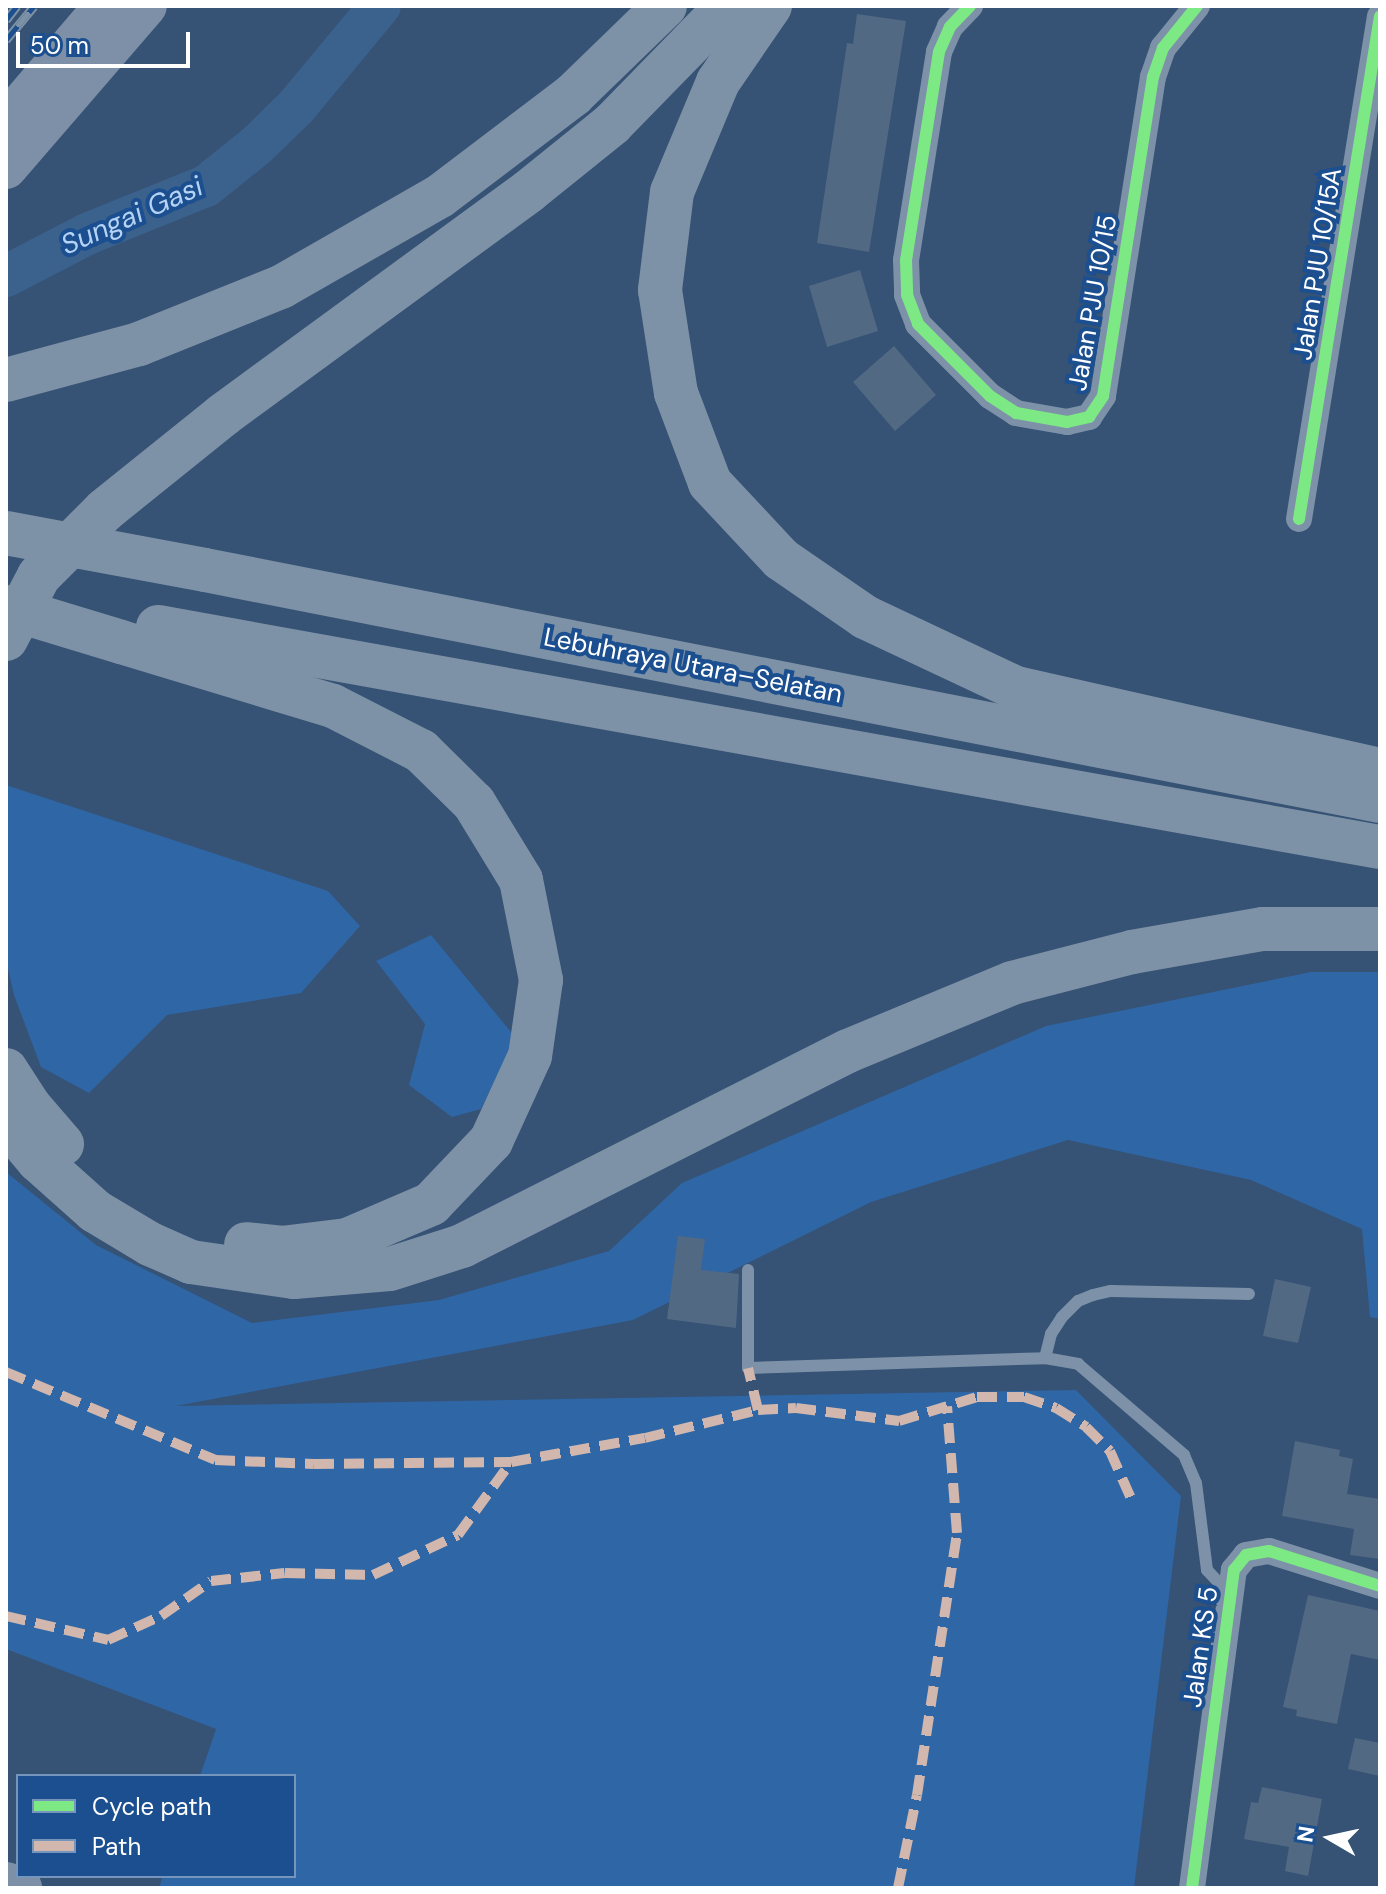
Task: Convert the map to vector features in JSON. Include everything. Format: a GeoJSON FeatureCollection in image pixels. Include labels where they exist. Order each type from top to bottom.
{"type":"FeatureCollection","features":[{"type":"Feature","properties":{"kind":"highway"},"geometry":{"type":"LineString","coordinates":[[6,122],[105,6]]}},
{"type":"Feature","properties":{"kind":"highway"},"geometry":{"type":"LineString","coordinates":[[6,168],[146,6]]}},
{"type":"Feature","properties":{"kind":"highway"},"geometry":{"type":"LineString","coordinates":[[6,380],[139,344],[281,287],[440,196],[573,95],[665,6]]}},
{"type":"Feature","properties":{"kind":"highway"},"geometry":{"type":"LineString","coordinates":[[6,589],[75,508],[164,429],[527,162],[660,39],[685,6]]}},
{"type":"Feature","properties":{"kind":"highway"},"geometry":{"type":"LineString","coordinates":[[6,639],[39,576],[105,510],[223,415],[529,191],[600,134],[727,6]]}},
{"type":"Feature","properties":{"kind":"highway"},"geometry":{"type":"LineString","coordinates":[[770,6],[718,82],[672,192],[660,290],[676,393],[710,483],[781,559],[865,617],[1016,688],[1380,770]]}},
{"type":"Feature","properties":{"kind":"highway","name":"Lebuhraya Utara–Selatan"},"geometry":{"type":"LineString","coordinates":[[6,533],[1380,801]]}},
{"type":"Feature","properties":{"kind":"highway","name":"Lebuhraya Utara–Selatan"},"geometry":{"type":"LineString","coordinates":[[6,599],[115,630],[1380,847]]}},
{"type":"Feature","properties":{"kind":"highway"},"geometry":{"type":"LineString","coordinates":[[6,607],[115,630],[333,706],[421,751],[474,803],[521,880],[541,980],[530,1056],[491,1141],[431,1204],[347,1240],[283,1248],[251,1245],[201,1233],[115,1190],[81,1164],[50,1131],[6,1070]]}},
{"type":"Feature","properties":{"kind":"highway"},"geometry":{"type":"LineString","coordinates":[[6,1122],[49,1171],[95,1211],[150,1244],[191,1262],[260,1275],[294,1277],[390,1269],[462,1246],[848,1051],[1012,983],[1132,952],[1263,929],[1380,929]]}},
{"type":"Feature","properties":{"kind":"highway"},"geometry":{"type":"LineString","coordinates":[[6,1883],[21,1888]]}},
{"type":"Feature","properties":{"kind":"street","name":"Jalan PJU 10/15"},"geometry":{"type":"LineString","coordinates":[[970,6],[950,27],[939,52],[906,260],[907,295],[918,324],[990,396],[1016,413],[1067,422],[1089,417],[1103,396],[1153,77],[1163,48],[1197,6]]}},
{"type":"Feature","properties":{"kind":"street","name":"Jalan PJU 10/15A"},"geometry":{"type":"LineString","coordinates":[[1299,519],[1380,16]]}},
{"type":"Feature","properties":{"kind":"street","name":"Jalan KS 5"},"geometry":{"type":"LineString","coordinates":[[1192,1888],[1234,1570],[1246,1555],[1269,1551],[1380,1586]]}},
{"type":"Feature","properties":{"kind":"lane"},"geometry":{"type":"LineString","coordinates":[[748,1270],[748,1368],[1045,1358],[1078,1364],[1184,1455],[1196,1483],[1207,1570],[1229,1594]]}},
{"type":"Feature","properties":{"kind":"lane"},"geometry":{"type":"LineString","coordinates":[[1045,1358],[1051,1334],[1062,1317],[1078,1301],[1093,1295],[1111,1291],[1249,1294]]}},
{"type":"Feature","properties":{"kind":"shaded area"},"geometry":{"type":"Polygon","coordinates":[[[6,785],[328,891],[360,926],[301,993],[167,1015],[89,1093],[41,1067],[14,995],[6,960],[6,785]]]}},
{"type":"Feature","properties":{"kind":"shaded area"},"geometry":{"type":"Polygon","coordinates":[[[431,935],[516,1038],[481,1109],[452,1117],[409,1085],[425,1024],[376,961],[431,935]]]}},
{"type":"Feature","properties":{"kind":"shaded area"},"geometry":{"type":"Polygon","coordinates":[[[1311,972],[1380,972],[1380,1319],[1370,1317],[1362,1229],[1251,1180],[1068,1140],[871,1202],[633,1320],[176,1406],[1076,1390],[1181,1496],[1134,1888],[159,1888],[162,1878],[296,1878],[296,1774],[201,1774],[216,1729],[6,1649],[6,1172],[96,1245],[252,1323],[439,1300],[609,1251],[682,1183],[1046,1026],[1311,972]]]}},
{"type":"Feature","properties":{"kind":"building"},"geometry":{"type":"Polygon","coordinates":[[[857,14],[906,21],[869,252],[817,243],[847,43],[853,44],[857,14]]]}},
{"type":"Feature","properties":{"kind":"building"},"geometry":{"type":"Polygon","coordinates":[[[860,270],[878,331],[827,347],[809,286],[860,270]]]}},
{"type":"Feature","properties":{"kind":"building"},"geometry":{"type":"Polygon","coordinates":[[[894,346],[936,395],[895,431],[853,382],[894,346]]]}},
{"type":"Feature","properties":{"kind":"building"},"geometry":{"type":"Polygon","coordinates":[[[678,1236],[705,1239],[701,1270],[739,1274],[736,1328],[667,1319],[678,1236]]]}},
{"type":"Feature","properties":{"kind":"building"},"geometry":{"type":"Polygon","coordinates":[[[1275,1279],[1311,1287],[1298,1343],[1263,1336],[1275,1279]]]}},
{"type":"Feature","properties":{"kind":"building"},"geometry":{"type":"Polygon","coordinates":[[[1295,1441],[1340,1450],[1339,1456],[1353,1459],[1347,1494],[1380,1499],[1380,1559],[1350,1555],[1354,1529],[1282,1516],[1295,1441]]]}},
{"type":"Feature","properties":{"kind":"building"},"geometry":{"type":"Polygon","coordinates":[[[1308,1595],[1380,1611],[1380,1660],[1351,1654],[1337,1724],[1296,1716],[1297,1710],[1283,1707],[1308,1595]]]}},
{"type":"Feature","properties":{"kind":"building"},"geometry":{"type":"Polygon","coordinates":[[[1355,1738],[1380,1743],[1380,1776],[1348,1769],[1355,1738]]]}},
{"type":"Feature","properties":{"kind":"building"},"geometry":{"type":"Polygon","coordinates":[[[1262,1787],[1322,1799],[1308,1876],[1285,1871],[1289,1847],[1244,1839],[1251,1802],[1258,1803],[1262,1787]]]}},
{"type":"Feature","properties":{"kind":"waterway","name":"Sungai Gasi"},"geometry":{"type":"LineString","coordinates":[[6,276],[87,234],[206,186],[256,146],[296,107],[380,6]]}},
{"type":"Feature","properties":{"kind":"railway"},"geometry":{"type":"LineString","coordinates":[[6,20],[17,6]]}},
{"type":"Feature","properties":{"kind":"railway"},"geometry":{"type":"LineString","coordinates":[[6,40],[34,6]]}},
{"type":"Feature","properties":{"kind":"marked path"},"geometry":{"type":"LineString","coordinates":[[6,1372],[215,1460],[314,1464],[511,1462],[645,1438],[758,1410],[748,1368]]}},
{"type":"Feature","properties":{"kind":"marked path"},"geometry":{"type":"LineString","coordinates":[[758,1410],[796,1408],[899,1421],[977,1397],[1024,1397],[1056,1408],[1086,1427],[1110,1451],[1133,1503]]}},
{"type":"Feature","properties":{"kind":"marked path"},"geometry":{"type":"LineString","coordinates":[[898,1888],[917,1795],[957,1533],[947,1406]]}},
{"type":"Feature","properties":{"kind":"marked path"},"geometry":{"type":"LineString","coordinates":[[6,1616],[108,1640],[161,1616],[211,1581],[285,1573],[373,1575],[458,1535],[511,1462]]}},
{"type":"Feature","properties":{"kind":"cycle path"},"geometry":{"type":"LineString","coordinates":[[970,6],[950,27],[939,52],[906,260],[907,295],[918,324],[990,396],[1016,413],[1067,422],[1089,417],[1103,396],[1153,77],[1163,48],[1197,6]]}},
{"type":"Feature","properties":{"kind":"cycle path"},"geometry":{"type":"LineString","coordinates":[[1299,519],[1380,16]]}},
{"type":"Feature","properties":{"kind":"cycle path"},"geometry":{"type":"LineString","coordinates":[[1192,1888],[1234,1570],[1246,1555],[1269,1551],[1380,1586]]}}]}
